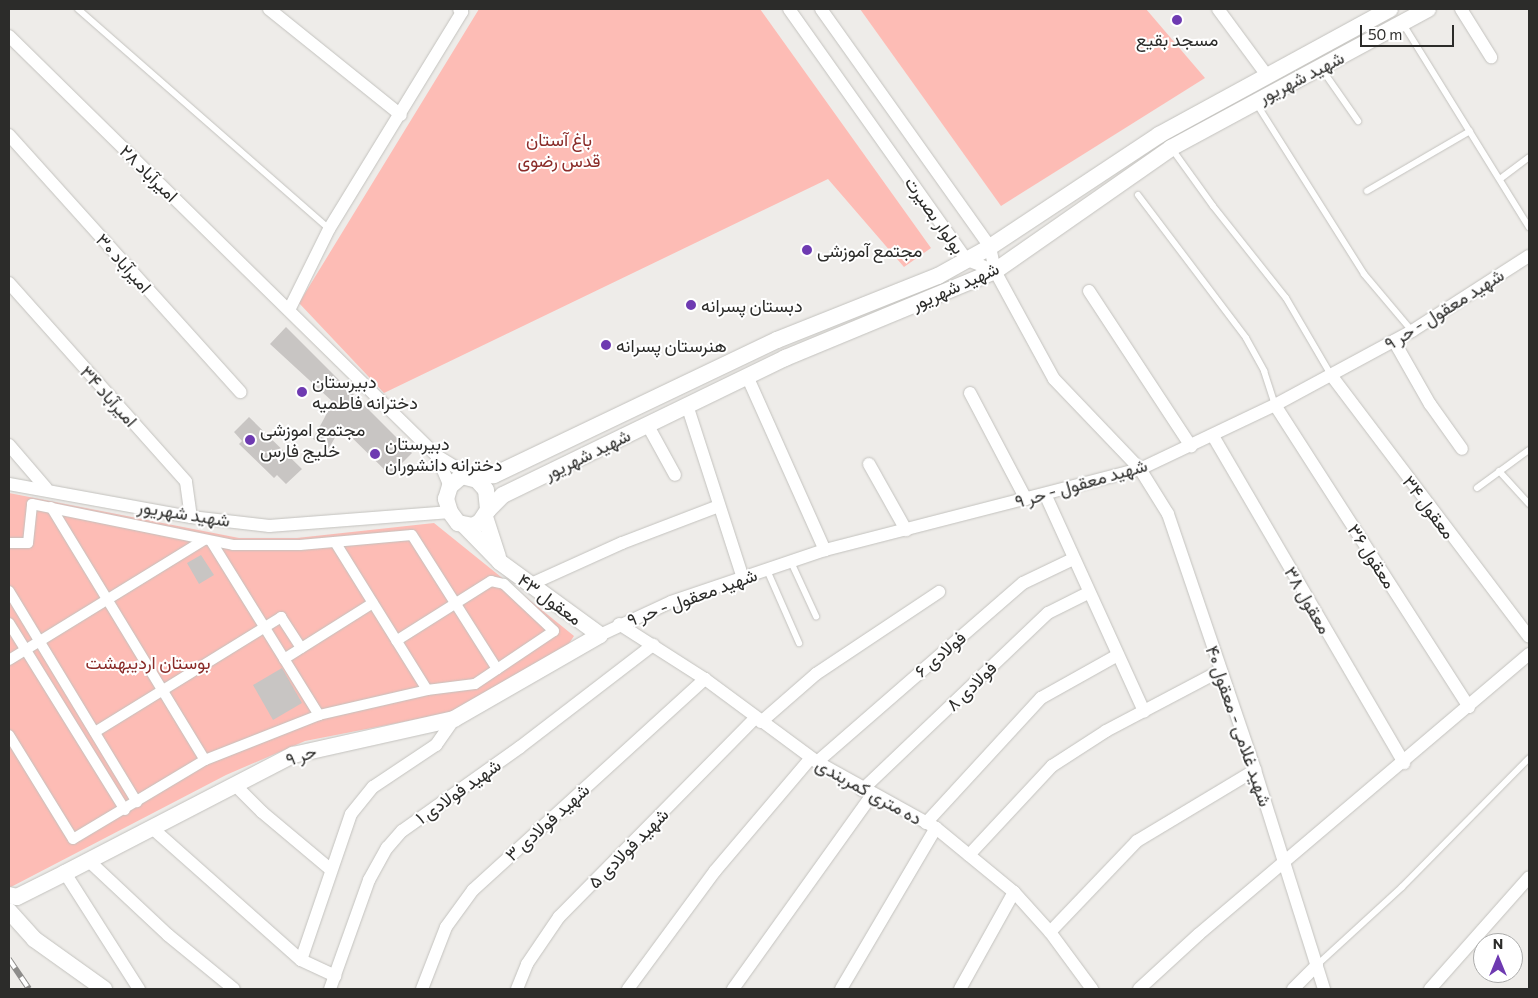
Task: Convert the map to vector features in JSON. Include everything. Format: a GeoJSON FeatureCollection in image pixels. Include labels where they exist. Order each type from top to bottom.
{"type":"FeatureCollection","features":[{"type":"Feature","properties":{"kind":"street"},"geometry":{"type":"LineString","coordinates":[[269,9],[401,115]]}},
{"type":"Feature","properties":{"kind":"street"},"geometry":{"type":"LineString","coordinates":[[289,310],[329,229],[401,115],[462,12],[459,9]]}},
{"type":"Feature","properties":{"kind":"street","name":"بولوار بصیرت"},"geometry":{"type":"LineString","coordinates":[[789,9],[967,260],[995,271]]}},
{"type":"Feature","properties":{"kind":"street","name":"بولوار بصیرت"},"geometry":{"type":"LineString","coordinates":[[821,9],[990,247],[995,271]]}},
{"type":"Feature","properties":{"kind":"street","name":"شهید شهریور"},"geometry":{"type":"LineString","coordinates":[[470,476],[494,476],[777,340],[938,276],[990,247],[1159,135],[1266,74],[1390,9]]}},
{"type":"Feature","properties":{"kind":"street","name":"شهید شهریور"},"geometry":{"type":"LineString","coordinates":[[486,513],[503,495],[747,376],[995,271],[1171,148],[1254,100],[1403,24],[1428,9]]}},
{"type":"Feature","properties":{"kind":"street"},"geometry":{"type":"LineString","coordinates":[[1461,9],[1491,57]]}},
{"type":"Feature","properties":{"kind":"street"},"geometry":{"type":"LineString","coordinates":[[1224,11],[1266,74]]}},
{"type":"Feature","properties":{"kind":"street","name":"امیرآباد ۲۸"},"geometry":{"type":"LineString","coordinates":[[9,36],[437,456]]}},
{"type":"Feature","properties":{"kind":"street","name":"امیرآباد ۳۰"},"geometry":{"type":"LineString","coordinates":[[9,135],[240,392]]}},
{"type":"Feature","properties":{"kind":"street","name":"شهید معقول - حر ۹"},"geometry":{"type":"LineString","coordinates":[[600,635],[619,624],[671,602],[825,550],[1140,469],[1275,405],[1394,341],[1529,256]]}},
{"type":"Feature","properties":{"kind":"street","name":"شهید غلامی - معقول ۴۰"},"geometry":{"type":"LineString","coordinates":[[995,271],[1054,379],[1140,469],[1168,514],[1255,770],[1324,989]]}},
{"type":"Feature","properties":{"kind":"street","name":"امیرآباد ۳۴"},"geometry":{"type":"LineString","coordinates":[[9,283],[186,482],[191,517]]}},
{"type":"Feature","properties":{"kind":"street"},"geometry":{"type":"LineString","coordinates":[[1089,291],[1191,446]]}},
{"type":"Feature","properties":{"kind":"street"},"geometry":{"type":"LineString","coordinates":[[1394,341],[1430,404],[1462,449]]}},
{"type":"Feature","properties":{"kind":"street","name":"معقول ۳۴"},"geometry":{"type":"LineString","coordinates":[[1331,375],[1529,637]]}},
{"type":"Feature","properties":{"kind":"street"},"geometry":{"type":"LineString","coordinates":[[747,376],[825,550]]}},
{"type":"Feature","properties":{"kind":"street"},"geometry":{"type":"LineString","coordinates":[[970,393],[1026,499]]}},
{"type":"Feature","properties":{"kind":"street"},"geometry":{"type":"LineString","coordinates":[[687,405],[743,578]]}},
{"type":"Feature","properties":{"kind":"street","name":"معقول ۳۶"},"geometry":{"type":"LineString","coordinates":[[1275,405],[1469,707]]}},
{"type":"Feature","properties":{"kind":"street"},"geometry":{"type":"LineString","coordinates":[[647,424],[675,475]]}},
{"type":"Feature","properties":{"kind":"street","name":"معقول ۳۸"},"geometry":{"type":"LineString","coordinates":[[1213,436],[1404,764]]}},
{"type":"Feature","properties":{"kind":"street"},"geometry":{"type":"LineString","coordinates":[[9,445],[46,488]]}},
{"type":"Feature","properties":{"kind":"street"},"geometry":{"type":"LineString","coordinates":[[437,456],[470,476],[486,490],[486,513],[474,526],[465,526],[450,512],[446,499],[450,486],[462,476],[470,476]]}},
{"type":"Feature","properties":{"kind":"street"},"geometry":{"type":"LineString","coordinates":[[437,456],[450,486]]}},
{"type":"Feature","properties":{"kind":"street"},"geometry":{"type":"LineString","coordinates":[[868,464],[906,530]]}},
{"type":"Feature","properties":{"kind":"street","name":"شهید شهریور"},"geometry":{"type":"LineString","coordinates":[[9,484],[46,488],[191,517],[269,526],[450,512]]}},
{"type":"Feature","properties":{"kind":"street"},"geometry":{"type":"LineString","coordinates":[[1046,494],[1088,594],[1144,711]]}},
{"type":"Feature","properties":{"kind":"street"},"geometry":{"type":"LineString","coordinates":[[9,542],[28,543],[32,504],[233,545],[335,542],[412,535],[497,669]]}},
{"type":"Feature","properties":{"kind":"street"},"geometry":{"type":"LineString","coordinates":[[529,585],[622,543],[719,506]]}},
{"type":"Feature","properties":{"kind":"street"},"geometry":{"type":"LineString","coordinates":[[51,508],[205,760]]}},
{"type":"Feature","properties":{"kind":"street","name":"معقول ۴۳"},"geometry":{"type":"LineString","coordinates":[[486,513],[500,562]]}},
{"type":"Feature","properties":{"kind":"street","name":"معقول ۴۳"},"geometry":{"type":"LineString","coordinates":[[465,526],[500,562],[600,635]]}},
{"type":"Feature","properties":{"kind":"street"},"geometry":{"type":"LineString","coordinates":[[9,660],[208,540]]}},
{"type":"Feature","properties":{"kind":"street"},"geometry":{"type":"LineString","coordinates":[[208,540],[319,715]]}},
{"type":"Feature","properties":{"kind":"street"},"geometry":{"type":"LineString","coordinates":[[335,542],[427,690]]}},
{"type":"Feature","properties":{"kind":"street","name":"فولادی ۶"},"geometry":{"type":"LineString","coordinates":[[628,989],[715,871],[814,760],[1023,583],[1074,559]]}},
{"type":"Feature","properties":{"kind":"street"},"geometry":{"type":"LineString","coordinates":[[9,735],[73,839],[125,810],[205,760],[319,715],[427,690],[475,684],[554,631],[504,584],[491,581],[396,641]]}},
{"type":"Feature","properties":{"kind":"street"},"geometry":{"type":"LineString","coordinates":[[9,591],[137,802]]}},
{"type":"Feature","properties":{"kind":"street","name":"شهید فولادی ۵"},"geometry":{"type":"LineString","coordinates":[[517,989],[531,957],[559,918],[758,720],[816,674],[939,592]]}},
{"type":"Feature","properties":{"kind":"street","name":"فولادی ۸"},"geometry":{"type":"LineString","coordinates":[[733,989],[867,793],[1048,613],[1088,594]]}},
{"type":"Feature","properties":{"kind":"street"},"geometry":{"type":"LineString","coordinates":[[284,659],[373,603]]}},
{"type":"Feature","properties":{"kind":"street"},"geometry":{"type":"LineString","coordinates":[[95,732],[281,616],[300,648]]}},
{"type":"Feature","properties":{"kind":"street"},"geometry":{"type":"LineString","coordinates":[[9,623],[125,810]]}},
{"type":"Feature","properties":{"kind":"street","name":"ده متری کمربندی"},"geometry":{"type":"LineString","coordinates":[[619,624],[705,678],[758,720],[814,760],[867,793],[931,826],[1014,892],[1050,932],[1092,989]]}},
{"type":"Feature","properties":{"kind":"street","name":"حر ۹"},"geometry":{"type":"LineString","coordinates":[[9,895],[17,897],[234,784],[312,750],[454,719],[600,635]]}},
{"type":"Feature","properties":{"kind":"street","name":"شهید فولادی ۱"},"geometry":{"type":"LineString","coordinates":[[330,989],[370,880],[387,848],[402,831],[520,747],[653,645]]}},
{"type":"Feature","properties":{"kind":"street"},"geometry":{"type":"LineString","coordinates":[[1139,989],[1198,934],[1404,764],[1529,654]]}},
{"type":"Feature","properties":{"kind":"street"},"geometry":{"type":"LineString","coordinates":[[841,989],[931,826],[1041,698],[1118,655]]}},
{"type":"Feature","properties":{"kind":"street"},"geometry":{"type":"LineString","coordinates":[[969,856],[1052,766],[1144,711],[1220,671]]}},
{"type":"Feature","properties":{"kind":"street","name":"شهید فولادی ۳"},"geometry":{"type":"LineString","coordinates":[[422,989],[446,927],[473,890],[705,678]]}},
{"type":"Feature","properties":{"kind":"street"},"geometry":{"type":"LineString","coordinates":[[301,960],[330,868],[351,814],[373,787],[436,745],[454,719]]}},
{"type":"Feature","properties":{"kind":"street"},"geometry":{"type":"LineString","coordinates":[[1050,932],[1138,841],[1255,770]]}},
{"type":"Feature","properties":{"kind":"street"},"geometry":{"type":"LineString","coordinates":[[234,784],[262,812],[330,868]]}},
{"type":"Feature","properties":{"kind":"street"},"geometry":{"type":"LineString","coordinates":[[150,827],[301,960],[335,976]]}},
{"type":"Feature","properties":{"kind":"street"},"geometry":{"type":"LineString","coordinates":[[89,861],[168,935],[234,989]]}},
{"type":"Feature","properties":{"kind":"street"},"geometry":{"type":"LineString","coordinates":[[65,873],[139,989]]}},
{"type":"Feature","properties":{"kind":"street"},"geometry":{"type":"LineString","coordinates":[[1430,989],[1529,877]]}},
{"type":"Feature","properties":{"kind":"street"},"geometry":{"type":"LineString","coordinates":[[960,989],[1014,892]]}},
{"type":"Feature","properties":{"kind":"street"},"geometry":{"type":"LineString","coordinates":[[9,911],[34,939],[104,989]]}},
{"type":"Feature","properties":{"kind":"street"},"geometry":{"type":"LineString","coordinates":[[1292,989],[1317,965]]}},
{"type":"Feature","properties":{"kind":"lane"},"geometry":{"type":"LineString","coordinates":[[78,9],[329,229]]}},
{"type":"Feature","properties":{"kind":"lane"},"geometry":{"type":"LineString","coordinates":[[1403,24],[1529,227]]}},
{"type":"Feature","properties":{"kind":"lane"},"geometry":{"type":"LineString","coordinates":[[1320,67],[1358,121]]}},
{"type":"Feature","properties":{"kind":"lane"},"geometry":{"type":"LineString","coordinates":[[1254,100],[1364,274],[1412,331]]}},
{"type":"Feature","properties":{"kind":"lane"},"geometry":{"type":"LineString","coordinates":[[1367,191],[1470,132]]}},
{"type":"Feature","properties":{"kind":"lane"},"geometry":{"type":"LineString","coordinates":[[1171,148],[1213,206],[1286,298],[1331,375]]}},
{"type":"Feature","properties":{"kind":"lane"},"geometry":{"type":"LineString","coordinates":[[1500,179],[1529,157]]}},
{"type":"Feature","properties":{"kind":"lane"},"geometry":{"type":"LineString","coordinates":[[1138,195],[1246,338],[1264,371],[1275,405]]}},
{"type":"Feature","properties":{"kind":"lane"},"geometry":{"type":"LineString","coordinates":[[1477,488],[1529,450]]}},
{"type":"Feature","properties":{"kind":"lane"},"geometry":{"type":"LineString","coordinates":[[1499,471],[1529,504]]}},
{"type":"Feature","properties":{"kind":"lane"},"geometry":{"type":"LineString","coordinates":[[791,562],[816,616]]}},
{"type":"Feature","properties":{"kind":"lane"},"geometry":{"type":"LineString","coordinates":[[767,570],[799,643]]}},
{"type":"Feature","properties":{"kind":"lane"},"geometry":{"type":"LineString","coordinates":[[1317,965],[1402,887],[1529,758]]}},
{"type":"Feature","properties":{"kind":"green space","name":"باغ آستان قدس رضوی"},"geometry":{"type":"Polygon","coordinates":[[[479,9],[760,9],[931,248],[904,267],[828,179],[384,393],[299,303],[479,9]]]}},
{"type":"Feature","properties":{"kind":"green space"},"geometry":{"type":"Polygon","coordinates":[[[860,9],[1146,9],[1205,78],[1001,206],[860,9]]]}},
{"type":"Feature","properties":{"kind":"green space","name":"بوستان اردیبهشت"},"geometry":{"type":"Polygon","coordinates":[[[9,493],[239,538],[297,538],[434,523],[574,636],[568,645],[449,713],[305,741],[226,775],[9,888],[9,493]]]}},
{"type":"Feature","properties":{"kind":"building"},"geometry":{"type":"Polygon","coordinates":[[[286,327],[412,453],[390,475],[341,427],[329,448],[313,439],[333,402],[270,344],[286,327]]]}},
{"type":"Feature","properties":{"kind":"building"},"geometry":{"type":"Polygon","coordinates":[[[249,417],[302,469],[286,484],[277,475],[274,478],[239,444],[242,441],[234,432],[249,417]]]}},
{"type":"Feature","properties":{"kind":"building"},"geometry":{"type":"Polygon","coordinates":[[[201,555],[214,575],[199,584],[187,563],[201,555]]]}},
{"type":"Feature","properties":{"kind":"building"},"geometry":{"type":"Polygon","coordinates":[[[282,668],[302,703],[273,720],[253,685],[282,668]]]}},
{"type":"Feature","properties":{"kind":"railway"},"geometry":{"type":"LineString","coordinates":[[9,959],[29,989]]}},
{"type":"Feature","properties":{"kind":"place","name":"مسجد بقیع"},"geometry":{"type":"Point","coordinates":[1177,20]}},
{"type":"Feature","properties":{"kind":"place","name":"مجتمع آموزشی"},"geometry":{"type":"Point","coordinates":[807,250]}},
{"type":"Feature","properties":{"kind":"place","name":"دبستان پسرانه"},"geometry":{"type":"Point","coordinates":[691,305]}},
{"type":"Feature","properties":{"kind":"place","name":"هنرستان پسرانه"},"geometry":{"type":"Point","coordinates":[606,345]}},
{"type":"Feature","properties":{"kind":"place","name":"دبیرستان دخترانه فاطمیه"},"geometry":{"type":"Point","coordinates":[302,392]}},
{"type":"Feature","properties":{"kind":"place","name":"مجتمع اموزشی خلیج فارس"},"geometry":{"type":"Point","coordinates":[250,440]}},
{"type":"Feature","properties":{"kind":"place","name":"دبیرستان دخترانه دانشوران"},"geometry":{"type":"Point","coordinates":[375,454]}}]}
